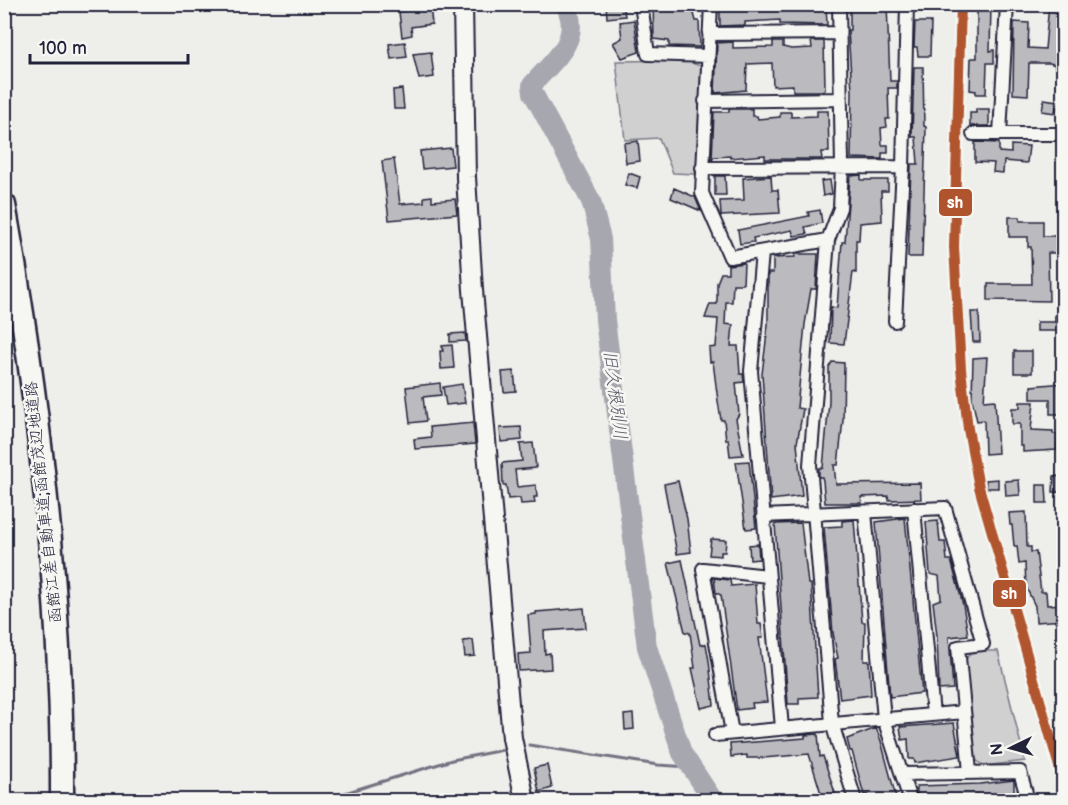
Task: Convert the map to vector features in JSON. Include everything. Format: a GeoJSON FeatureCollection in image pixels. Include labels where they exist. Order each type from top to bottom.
{"type":"FeatureCollection","features":[{"type":"Feature","properties":{"kind":"highway","name":"函館江差自動車道;函館茂辺地道路"},"geometry":{"type":"LineString","coordinates":[[4,204],[27,343],[45,478],[63,730],[62,801]]}},
{"type":"Feature","properties":{"kind":"street"},"geometry":{"type":"LineString","coordinates":[[463,4],[466,177],[473,290],[512,738],[525,801]]}},
{"type":"Feature","properties":{"kind":"street"},"geometry":{"type":"LineString","coordinates":[[640,4],[648,54],[708,56]]}},
{"type":"Feature","properties":{"kind":"street"},"geometry":{"type":"LineString","coordinates":[[711,4],[702,193],[730,256],[762,253],[828,240]]}},
{"type":"Feature","properties":{"kind":"street"},"geometry":{"type":"LineString","coordinates":[[838,4],[842,166],[840,208],[828,240],[810,465],[832,723],[855,801]]}},
{"type":"Feature","properties":{"kind":"street"},"geometry":{"type":"LineString","coordinates":[[895,321],[903,167],[906,4]]}},
{"type":"Feature","properties":{"kind":"street"},"geometry":{"type":"LineString","coordinates":[[999,134],[1007,4]]}},
{"type":"Feature","properties":{"kind":"street"},"geometry":{"type":"LineString","coordinates":[[709,34],[839,33]]}},
{"type":"Feature","properties":{"kind":"street"},"geometry":{"type":"LineString","coordinates":[[705,101],[840,99]]}},
{"type":"Feature","properties":{"kind":"street"},"geometry":{"type":"LineString","coordinates":[[973,134],[1064,135]]}},
{"type":"Feature","properties":{"kind":"street"},"geometry":{"type":"LineString","coordinates":[[702,168],[903,167]]}},
{"type":"Feature","properties":{"kind":"street"},"geometry":{"type":"LineString","coordinates":[[762,253],[751,371],[782,728]]}},
{"type":"Feature","properties":{"kind":"street"},"geometry":{"type":"LineString","coordinates":[[763,516],[945,508],[983,644],[958,647],[970,772]]}},
{"type":"Feature","properties":{"kind":"street"},"geometry":{"type":"LineString","coordinates":[[914,509],[933,715]]}},
{"type":"Feature","properties":{"kind":"street"},"geometry":{"type":"LineString","coordinates":[[865,512],[884,718],[910,801]]}},
{"type":"Feature","properties":{"kind":"street"},"geometry":{"type":"LineString","coordinates":[[732,733],[703,569],[768,576]]}},
{"type":"Feature","properties":{"kind":"street"},"geometry":{"type":"LineString","coordinates":[[715,735],[964,712]]}},
{"type":"Feature","properties":{"kind":"street"},"geometry":{"type":"LineString","coordinates":[[903,774],[1020,772],[1028,801]]}},
{"type":"Feature","properties":{"kind":"shaded area"},"geometry":{"type":"Polygon","coordinates":[[[694,60],[694,64],[701,66],[696,174],[673,173],[659,138],[625,140],[616,61],[694,60]]]}},
{"type":"Feature","properties":{"kind":"shaded area"},"geometry":{"type":"Polygon","coordinates":[[[972,651],[998,651],[1025,761],[983,766],[973,757],[966,659],[972,651]]]}},
{"type":"Feature","properties":{"kind":"building"},"geometry":{"type":"Polygon","coordinates":[[[606,4],[623,4],[625,16],[607,18],[606,4]]]}},
{"type":"Feature","properties":{"kind":"building"},"geometry":{"type":"Polygon","coordinates":[[[653,4],[692,6],[696,21],[699,21],[700,47],[669,46],[669,41],[654,39],[653,4]]]}},
{"type":"Feature","properties":{"kind":"building"},"geometry":{"type":"Polygon","coordinates":[[[720,4],[826,4],[827,25],[780,24],[780,20],[720,26],[720,4]]]}},
{"type":"Feature","properties":{"kind":"building"},"geometry":{"type":"Polygon","coordinates":[[[850,4],[887,4],[890,81],[897,81],[897,88],[888,88],[889,119],[886,119],[887,127],[881,128],[882,145],[888,145],[888,153],[882,153],[882,159],[851,158],[852,91],[848,30],[850,30],[850,4]]]}},
{"type":"Feature","properties":{"kind":"building"},"geometry":{"type":"Polygon","coordinates":[[[977,4],[991,4],[990,51],[994,50],[994,63],[987,63],[986,94],[976,94],[976,91],[970,90],[971,58],[977,58],[977,4]]]}},
{"type":"Feature","properties":{"kind":"building"},"geometry":{"type":"Polygon","coordinates":[[[1049,4],[1061,4],[1057,48],[1064,48],[1064,68],[1055,68],[1055,65],[1050,63],[1029,63],[1028,95],[1013,94],[1014,22],[1029,23],[1028,48],[1045,49],[1049,4]]]}},
{"type":"Feature","properties":{"kind":"building"},"geometry":{"type":"Polygon","coordinates":[[[430,5],[432,24],[411,27],[412,35],[402,37],[399,12],[430,5]]]}},
{"type":"Feature","properties":{"kind":"building"},"geometry":{"type":"Polygon","coordinates":[[[634,20],[639,52],[622,58],[613,43],[622,38],[620,22],[634,20]]]}},
{"type":"Feature","properties":{"kind":"building"},"geometry":{"type":"Polygon","coordinates":[[[915,22],[931,22],[930,56],[918,56],[917,47],[914,47],[915,22]]]}},
{"type":"Feature","properties":{"kind":"building"},"geometry":{"type":"Polygon","coordinates":[[[811,41],[824,41],[825,89],[822,91],[793,91],[793,85],[773,86],[772,63],[747,64],[746,90],[715,93],[717,43],[733,42],[733,48],[773,47],[773,42],[783,42],[783,47],[791,49],[812,48],[811,41]]]}},
{"type":"Feature","properties":{"kind":"building"},"geometry":{"type":"Polygon","coordinates":[[[405,42],[407,57],[391,59],[389,44],[405,42]]]}},
{"type":"Feature","properties":{"kind":"building"},"geometry":{"type":"Polygon","coordinates":[[[431,52],[434,77],[419,79],[413,54],[431,52]]]}},
{"type":"Feature","properties":{"kind":"building"},"geometry":{"type":"Polygon","coordinates":[[[914,67],[923,67],[924,126],[926,127],[922,257],[908,257],[911,164],[918,164],[916,137],[912,137],[914,67]]]}},
{"type":"Feature","properties":{"kind":"building"},"geometry":{"type":"Polygon","coordinates":[[[402,89],[404,109],[394,109],[393,90],[402,89]]]}},
{"type":"Feature","properties":{"kind":"building"},"geometry":{"type":"Polygon","coordinates":[[[1044,99],[1057,101],[1055,113],[1042,111],[1044,99]]]}},
{"type":"Feature","properties":{"kind":"building"},"geometry":{"type":"Polygon","coordinates":[[[729,109],[752,109],[752,116],[757,116],[758,119],[780,117],[780,112],[791,112],[791,117],[817,116],[817,111],[828,111],[829,152],[821,152],[822,159],[765,159],[765,155],[714,157],[712,160],[714,112],[729,112],[729,109]]]}},
{"type":"Feature","properties":{"kind":"building"},"geometry":{"type":"Polygon","coordinates":[[[976,109],[989,109],[989,126],[970,126],[970,113],[976,113],[976,109]]]}},
{"type":"Feature","properties":{"kind":"building"},"geometry":{"type":"Polygon","coordinates":[[[638,141],[640,161],[626,163],[624,143],[638,141]]]}},
{"type":"Feature","properties":{"kind":"building"},"geometry":{"type":"Polygon","coordinates":[[[975,142],[999,143],[999,152],[1011,153],[1011,145],[1029,146],[1027,163],[1004,161],[1003,173],[993,172],[994,163],[975,162],[975,142]]]}},
{"type":"Feature","properties":{"kind":"building"},"geometry":{"type":"Polygon","coordinates":[[[451,148],[453,166],[422,169],[420,151],[451,148]]]}},
{"type":"Feature","properties":{"kind":"building"},"geometry":{"type":"Polygon","coordinates":[[[394,159],[400,204],[424,202],[424,197],[432,196],[432,201],[455,199],[457,214],[389,220],[382,161],[394,159]]]}},
{"type":"Feature","properties":{"kind":"building"},"geometry":{"type":"Polygon","coordinates":[[[629,173],[640,177],[637,188],[625,185],[629,173]]]}},
{"type":"Feature","properties":{"kind":"building"},"geometry":{"type":"Polygon","coordinates":[[[861,175],[861,180],[888,180],[888,191],[881,191],[882,221],[860,223],[859,240],[856,240],[856,273],[853,272],[844,344],[830,343],[831,307],[837,308],[850,176],[861,175]]]}},
{"type":"Feature","properties":{"kind":"building"},"geometry":{"type":"Polygon","coordinates":[[[715,176],[725,176],[726,195],[715,195],[715,176]]]}},
{"type":"Feature","properties":{"kind":"building"},"geometry":{"type":"Polygon","coordinates":[[[771,176],[772,190],[778,190],[780,213],[721,216],[720,201],[744,200],[743,178],[771,176]]]}},
{"type":"Feature","properties":{"kind":"building"},"geometry":{"type":"Polygon","coordinates":[[[830,180],[832,194],[823,196],[821,181],[830,180]]]}},
{"type":"Feature","properties":{"kind":"building"},"geometry":{"type":"Polygon","coordinates":[[[674,188],[695,197],[701,211],[671,198],[674,188]]]}},
{"type":"Feature","properties":{"kind":"building"},"geometry":{"type":"Polygon","coordinates":[[[820,210],[822,223],[805,227],[807,234],[794,236],[792,230],[753,238],[754,242],[740,244],[738,230],[809,216],[808,212],[820,210]]]}},
{"type":"Feature","properties":{"kind":"building"},"geometry":{"type":"Polygon","coordinates":[[[1009,217],[1020,217],[1020,221],[1043,221],[1043,236],[1064,236],[1064,253],[1048,253],[1049,301],[988,300],[988,284],[1032,284],[1031,247],[1028,247],[1028,237],[1009,237],[1009,217]]]}},
{"type":"Feature","properties":{"kind":"building"},"geometry":{"type":"Polygon","coordinates":[[[795,254],[818,254],[816,289],[811,289],[805,324],[797,408],[803,409],[797,443],[802,496],[771,500],[762,374],[768,325],[768,273],[773,273],[773,258],[795,257],[795,254]]]}},
{"type":"Feature","properties":{"kind":"building"},"geometry":{"type":"Polygon","coordinates":[[[744,263],[743,284],[733,284],[732,302],[726,302],[725,324],[733,325],[731,346],[738,346],[740,374],[743,374],[744,382],[736,383],[739,414],[736,419],[743,455],[730,456],[724,420],[721,420],[713,362],[710,362],[709,348],[716,347],[718,319],[705,318],[710,304],[717,304],[717,283],[721,273],[728,273],[728,265],[744,263]]]}},
{"type":"Feature","properties":{"kind":"building"},"geometry":{"type":"Polygon","coordinates":[[[971,312],[979,312],[980,342],[973,342],[971,312]]]}},
{"type":"Feature","properties":{"kind":"building"},"geometry":{"type":"Polygon","coordinates":[[[1055,316],[1064,316],[1064,331],[1037,331],[1037,322],[1055,322],[1055,316]]]}},
{"type":"Feature","properties":{"kind":"building"},"geometry":{"type":"Polygon","coordinates":[[[465,333],[466,341],[450,342],[450,334],[465,333]]]}},
{"type":"Feature","properties":{"kind":"building"},"geometry":{"type":"Polygon","coordinates":[[[452,345],[454,368],[441,369],[442,346],[452,345]]]}},
{"type":"Feature","properties":{"kind":"building"},"geometry":{"type":"Polygon","coordinates":[[[1014,351],[1032,351],[1032,373],[1014,373],[1014,351]]]}},
{"type":"Feature","properties":{"kind":"building"},"geometry":{"type":"Polygon","coordinates":[[[987,357],[984,401],[995,400],[998,453],[985,454],[984,420],[977,421],[972,399],[973,358],[987,357]]]}},
{"type":"Feature","properties":{"kind":"building"},"geometry":{"type":"Polygon","coordinates":[[[832,362],[844,363],[843,420],[838,465],[834,465],[836,484],[920,483],[921,499],[889,500],[888,496],[861,497],[862,503],[825,503],[819,468],[823,468],[829,402],[829,367],[832,362]]]}},
{"type":"Feature","properties":{"kind":"building"},"geometry":{"type":"Polygon","coordinates":[[[514,371],[516,391],[504,392],[502,372],[514,371]]]}},
{"type":"Feature","properties":{"kind":"building"},"geometry":{"type":"Polygon","coordinates":[[[440,383],[441,395],[423,397],[426,421],[410,423],[406,387],[440,383]]]}},
{"type":"Feature","properties":{"kind":"building"},"geometry":{"type":"Polygon","coordinates":[[[1064,383],[1062,414],[1050,414],[1050,399],[1031,399],[1031,386],[1064,383]]]}},
{"type":"Feature","properties":{"kind":"building"},"geometry":{"type":"Polygon","coordinates":[[[462,384],[465,403],[446,405],[443,387],[462,384]]]}},
{"type":"Feature","properties":{"kind":"building"},"geometry":{"type":"Polygon","coordinates":[[[1020,402],[1034,402],[1031,430],[1053,431],[1053,434],[1058,434],[1057,450],[1023,452],[1023,446],[1020,446],[1020,424],[1012,424],[1012,408],[1020,408],[1020,402]]]}},
{"type":"Feature","properties":{"kind":"building"},"geometry":{"type":"Polygon","coordinates":[[[473,423],[475,444],[415,449],[414,439],[431,437],[430,427],[473,423]]]}},
{"type":"Feature","properties":{"kind":"building"},"geometry":{"type":"Polygon","coordinates":[[[521,427],[522,440],[501,442],[500,428],[521,427]]]}},
{"type":"Feature","properties":{"kind":"building"},"geometry":{"type":"Polygon","coordinates":[[[533,443],[536,468],[515,470],[517,487],[536,485],[537,497],[534,497],[535,503],[521,504],[520,498],[508,499],[506,485],[503,485],[502,463],[522,461],[520,444],[533,443]]]}},
{"type":"Feature","properties":{"kind":"building"},"geometry":{"type":"Polygon","coordinates":[[[749,461],[756,528],[746,529],[736,462],[749,461]]]}},
{"type":"Feature","properties":{"kind":"building"},"geometry":{"type":"Polygon","coordinates":[[[1054,476],[1064,477],[1064,492],[1053,492],[1054,476]]]}},
{"type":"Feature","properties":{"kind":"building"},"geometry":{"type":"Polygon","coordinates":[[[998,479],[998,488],[986,488],[986,480],[998,479]]]}},
{"type":"Feature","properties":{"kind":"building"},"geometry":{"type":"Polygon","coordinates":[[[1019,480],[1020,495],[1006,496],[1005,481],[1019,480]]]}},
{"type":"Feature","properties":{"kind":"building"},"geometry":{"type":"Polygon","coordinates":[[[678,481],[687,519],[691,552],[677,554],[664,484],[678,481]]]}},
{"type":"Feature","properties":{"kind":"building"},"geometry":{"type":"Polygon","coordinates":[[[1037,485],[1046,485],[1047,503],[1037,503],[1037,485]]]}},
{"type":"Feature","properties":{"kind":"building"},"geometry":{"type":"Polygon","coordinates":[[[1026,512],[1027,547],[1031,547],[1031,552],[1036,552],[1041,592],[1046,592],[1047,605],[1064,604],[1064,620],[1036,622],[1035,606],[1026,587],[1025,563],[1019,564],[1017,546],[1014,546],[1012,525],[1010,525],[1009,513],[1026,512]]]}},
{"type":"Feature","properties":{"kind":"building"},"geometry":{"type":"Polygon","coordinates":[[[905,518],[922,693],[890,697],[876,522],[905,518]]]}},
{"type":"Feature","properties":{"kind":"building"},"geometry":{"type":"Polygon","coordinates":[[[854,520],[862,622],[865,622],[864,661],[869,661],[871,695],[840,699],[835,659],[838,658],[833,633],[824,527],[842,526],[842,521],[854,520]]]}},
{"type":"Feature","properties":{"kind":"building"},"geometry":{"type":"Polygon","coordinates":[[[938,521],[940,542],[945,542],[947,560],[951,560],[968,635],[949,637],[953,689],[939,690],[933,602],[941,599],[939,576],[930,574],[926,522],[938,521]]]}},
{"type":"Feature","properties":{"kind":"building"},"geometry":{"type":"Polygon","coordinates":[[[801,523],[808,584],[811,584],[818,697],[799,698],[799,704],[788,704],[775,524],[801,523]]]}},
{"type":"Feature","properties":{"kind":"building"},"geometry":{"type":"Polygon","coordinates":[[[711,539],[726,540],[725,552],[721,552],[721,556],[709,555],[711,539]]]}},
{"type":"Feature","properties":{"kind":"building"},"geometry":{"type":"Polygon","coordinates":[[[758,544],[759,559],[750,560],[749,545],[758,544]]]}},
{"type":"Feature","properties":{"kind":"building"},"geometry":{"type":"Polygon","coordinates":[[[682,560],[700,645],[706,644],[709,661],[714,705],[701,708],[692,668],[695,668],[690,633],[685,632],[668,563],[682,560]]]}},
{"type":"Feature","properties":{"kind":"building"},"geometry":{"type":"Polygon","coordinates":[[[714,578],[730,580],[731,586],[755,584],[758,624],[761,624],[763,638],[759,638],[767,702],[752,703],[753,708],[737,710],[721,595],[716,593],[714,578]]]}},
{"type":"Feature","properties":{"kind":"building"},"geometry":{"type":"Polygon","coordinates":[[[584,608],[586,628],[544,631],[545,654],[550,653],[551,669],[519,671],[518,654],[531,653],[528,615],[536,614],[536,612],[584,608]]]}},
{"type":"Feature","properties":{"kind":"building"},"geometry":{"type":"Polygon","coordinates":[[[473,640],[475,656],[465,657],[463,641],[473,640]]]}},
{"type":"Feature","properties":{"kind":"building"},"geometry":{"type":"Polygon","coordinates":[[[633,714],[634,729],[625,730],[624,715],[633,714]]]}},
{"type":"Feature","properties":{"kind":"building"},"geometry":{"type":"Polygon","coordinates":[[[954,723],[960,756],[915,763],[914,759],[909,759],[908,739],[902,740],[900,727],[954,723]]]}},
{"type":"Feature","properties":{"kind":"building"},"geometry":{"type":"Polygon","coordinates":[[[876,728],[897,801],[870,801],[868,794],[864,795],[852,751],[850,751],[847,739],[876,728]]]}},
{"type":"Feature","properties":{"kind":"building"},"geometry":{"type":"Polygon","coordinates":[[[818,734],[820,757],[823,756],[836,796],[823,800],[809,754],[763,758],[747,758],[747,755],[731,757],[730,744],[805,738],[805,735],[818,734]]]}},
{"type":"Feature","properties":{"kind":"building"},"geometry":{"type":"Polygon","coordinates":[[[547,765],[552,788],[539,792],[534,768],[547,765]]]}},
{"type":"Feature","properties":{"kind":"building"},"geometry":{"type":"Polygon","coordinates":[[[1014,780],[1014,799],[998,799],[998,795],[954,798],[917,796],[917,786],[980,784],[1014,780]]]}},
{"type":"Feature","properties":{"kind":"waterway","name":"旧久根別川"},"geometry":{"type":"LineString","coordinates":[[565,4],[571,28],[568,39],[557,58],[532,85],[533,93],[591,201],[601,239],[605,320],[647,647],[682,753],[713,800]]}},
{"type":"Feature","properties":{"kind":"waterway"},"geometry":{"type":"LineString","coordinates":[[529,745],[658,765],[690,767]]}},
{"type":"Feature","properties":{"kind":"waterway"},"geometry":{"type":"LineString","coordinates":[[322,800],[452,760],[503,750]]}},
{"type":"Feature","properties":{"kind":"transit line","name":"sh"},"geometry":{"type":"LineString","coordinates":[[961,4],[954,247],[961,369],[968,429],[979,487],[1064,784]]}}]}
